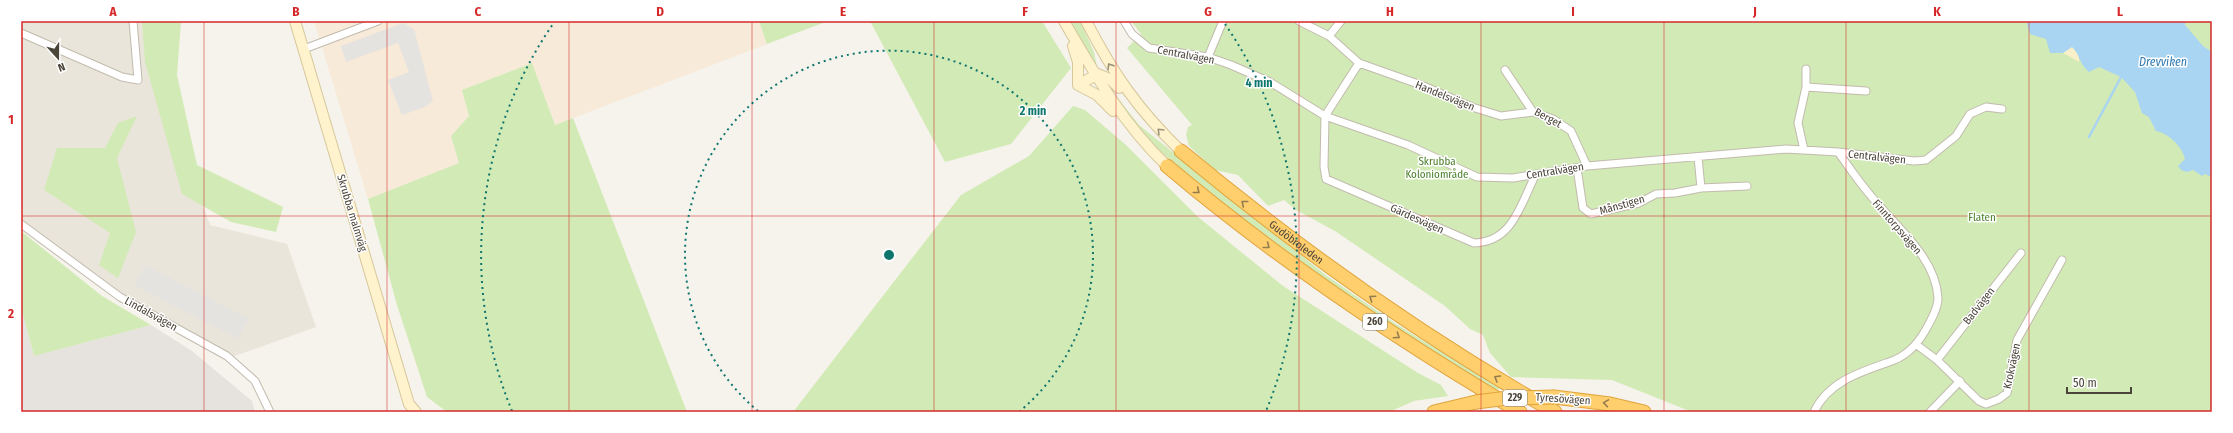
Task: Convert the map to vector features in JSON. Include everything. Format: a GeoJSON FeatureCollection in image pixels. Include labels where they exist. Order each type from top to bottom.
{"type":"FeatureCollection","features":[{"type":"Feature","properties":{"kind":"highway","name":"Gudöbroleden"},"geometry":{"type":"LineString","coordinates":[[1182,151],[1285,235],[1372,299],[1451,351],[1555,412]]}},
{"type":"Feature","properties":{"kind":"highway","name":"Gudöbroleden"},"geometry":{"type":"LineString","coordinates":[[1168,166],[1275,252],[1364,315],[1458,376],[1520,412]]}},
{"type":"Feature","properties":{"kind":"highway","name":"Tyresövägen"},"geometry":{"type":"LineString","coordinates":[[1434,412],[1476,402],[1508,398],[1554,398],[1610,404],[1644,412]]}},
{"type":"Feature","properties":{"kind":"main road","name":"Skrubba malmväg"},"geometry":{"type":"LineString","coordinates":[[295,21],[411,409]]}},
{"type":"Feature","properties":{"kind":"main road","name":"Gudöbroleden"},"geometry":{"type":"LineString","coordinates":[[1086,21],[1110,66],[1140,109],[1182,151]]}},
{"type":"Feature","properties":{"kind":"main road","name":"Gudöbroleden"},"geometry":{"type":"LineString","coordinates":[[1065,24],[1095,75],[1141,139],[1168,166]]}},
{"type":"Feature","properties":{"kind":"main road"},"geometry":{"type":"LineString","coordinates":[[1065,24],[1078,62],[1078,85]]}},
{"type":"Feature","properties":{"kind":"main road"},"geometry":{"type":"LineString","coordinates":[[1078,85],[1095,75],[1110,78],[1140,109]]}},
{"type":"Feature","properties":{"kind":"main road"},"geometry":{"type":"LineString","coordinates":[[1078,85],[1097,95],[1141,139]]}},
{"type":"Feature","properties":{"kind":"street"},"geometry":{"type":"LineString","coordinates":[[21,33],[122,77],[138,80],[133,21]]}},
{"type":"Feature","properties":{"kind":"street"},"geometry":{"type":"LineString","coordinates":[[304,49],[378,21]]}},
{"type":"Feature","properties":{"kind":"street","name":"Centralvägen"},"geometry":{"type":"LineString","coordinates":[[1124,21],[1132,34],[1149,48],[1208,57],[1270,82],[1325,116],[1408,144],[1477,177],[1513,178],[1587,166],[1786,149],[1838,152],[1914,161],[1926,160],[1956,136],[1970,114],[1986,107],[2002,109]]}},
{"type":"Feature","properties":{"kind":"street"},"geometry":{"type":"LineString","coordinates":[[1208,57],[1223,21]]}},
{"type":"Feature","properties":{"kind":"street","name":"Handelsvägen"},"geometry":{"type":"LineString","coordinates":[[1299,21],[1329,36],[1359,63],[1421,85],[1472,108],[1501,116],[1533,112]]}},
{"type":"Feature","properties":{"kind":"street"},"geometry":{"type":"LineString","coordinates":[[1329,36],[1341,21]]}},
{"type":"Feature","properties":{"kind":"street"},"geometry":{"type":"LineString","coordinates":[[1325,116],[1359,63]]}},
{"type":"Feature","properties":{"kind":"street"},"geometry":{"type":"LineString","coordinates":[[1804,150],[1798,123],[1806,87],[1806,69]]}},
{"type":"Feature","properties":{"kind":"street","name":"Berget"},"geometry":{"type":"LineString","coordinates":[[1505,70],[1533,112],[1553,119],[1571,131],[1587,166]]}},
{"type":"Feature","properties":{"kind":"street"},"geometry":{"type":"LineString","coordinates":[[1806,87],[1866,90]]}},
{"type":"Feature","properties":{"kind":"street","name":"Gärdesvägen"},"geometry":{"type":"LineString","coordinates":[[1325,116],[1324,168],[1326,179],[1474,243],[1486,243],[1496,239],[1508,229],[1536,174]]}},
{"type":"Feature","properties":{"kind":"street","name":"Finntorpsvägen"},"geometry":{"type":"LineString","coordinates":[[1814,412],[1818,402],[1840,382],[1896,360],[1917,345],[1932,320],[1938,299],[1936,284],[1924,258],[1870,196],[1838,152]]}},
{"type":"Feature","properties":{"kind":"street"},"geometry":{"type":"LineString","coordinates":[[1698,157],[1701,188]]}},
{"type":"Feature","properties":{"kind":"street","name":"Månstigen"},"geometry":{"type":"LineString","coordinates":[[1577,168],[1583,208],[1591,214],[1639,203],[1656,194],[1675,193],[1701,188],[1746,186]]}},
{"type":"Feature","properties":{"kind":"street","name":"Lindalsvägen"},"geometry":{"type":"LineString","coordinates":[[21,224],[120,297],[227,356],[255,381],[270,412]]}},
{"type":"Feature","properties":{"kind":"street","name":"Badvägen"},"geometry":{"type":"LineString","coordinates":[[1937,360],[2021,253]]}},
{"type":"Feature","properties":{"kind":"street","name":"Krokvägen"},"geometry":{"type":"LineString","coordinates":[[1917,345],[1937,360],[1979,401],[1986,404],[1999,399],[2007,393],[2017,340],[2062,260]]}},
{"type":"Feature","properties":{"kind":"street"},"geometry":{"type":"LineString","coordinates":[[1930,412],[1960,381]]}},
{"type":"Feature","properties":{"kind":"shaded area"},"geometry":{"type":"Polygon","coordinates":[[[21,21],[150,21],[154,70],[210,225],[287,244],[316,327],[232,357],[126,296],[21,220],[21,21]]]}},
{"type":"Feature","properties":{"kind":"shaded area"},"geometry":{"type":"Polygon","coordinates":[[[314,21],[759,21],[767,44],[555,125],[532,63],[462,90],[469,116],[451,136],[459,163],[368,199],[314,21]]]}},
{"type":"Feature","properties":{"kind":"shaded area"},"geometry":{"type":"Polygon","coordinates":[[[403,23],[414,29],[433,101],[425,107],[402,115],[388,80],[409,72],[398,43],[346,62],[341,46],[403,23]]]}},
{"type":"Feature","properties":{"kind":"shaded area"},"geometry":{"type":"Polygon","coordinates":[[[145,265],[249,319],[238,339],[134,285],[145,265]]]}},
{"type":"Feature","properties":{"kind":"shaded area"},"geometry":{"type":"Polygon","coordinates":[[[21,307],[34,356],[151,325],[192,351],[252,401],[255,412],[21,412],[21,307]]]}},
{"type":"Feature","properties":{"kind":"green space"},"geometry":{"type":"Polygon","coordinates":[[[142,21],[181,21],[177,75],[197,165],[283,207],[276,232],[231,222],[182,194],[145,62],[142,21]]]}},
{"type":"Feature","properties":{"kind":"green space"},"geometry":{"type":"Polygon","coordinates":[[[759,21],[828,21],[767,44],[759,21]]]}},
{"type":"Feature","properties":{"kind":"green space"},"geometry":{"type":"Polygon","coordinates":[[[870,21],[1042,21],[1071,68],[1011,144],[945,162],[870,21]]]}},
{"type":"Feature","properties":{"kind":"green space"},"geometry":{"type":"Polygon","coordinates":[[[1069,21],[1080,21],[1094,52],[1097,67],[1069,21]]]}},
{"type":"Feature","properties":{"kind":"green space","name":"Flaten"},"geometry":{"type":"Polygon","coordinates":[[[1131,21],[2212,21],[2212,412],[1692,412],[1612,380],[1511,377],[1490,353],[1483,335],[1470,329],[1445,306],[1335,231],[1296,210],[1284,200],[1268,206],[1238,175],[1215,170],[1189,146],[1186,135],[1188,127],[1192,125],[1127,48],[1141,34],[1131,21]]]}},
{"type":"Feature","properties":{"kind":"green space"},"geometry":{"type":"Polygon","coordinates":[[[532,63],[555,125],[573,118],[687,412],[447,412],[427,397],[397,305],[368,199],[459,163],[451,136],[469,116],[462,90],[532,63]]]}},
{"type":"Feature","properties":{"kind":"green space"},"geometry":{"type":"Polygon","coordinates":[[[1110,88],[1139,125],[1327,276],[1396,324],[1501,389],[1493,390],[1395,330],[1324,280],[1219,201],[1155,147],[1108,89],[1110,88]]]}},
{"type":"Feature","properties":{"kind":"green space"},"geometry":{"type":"Polygon","coordinates":[[[1073,106],[1085,110],[1126,145],[1198,217],[1283,286],[1418,373],[1441,385],[1448,396],[1414,401],[1389,412],[793,412],[961,195],[1029,156],[1073,106]]]}},
{"type":"Feature","properties":{"kind":"green space"},"geometry":{"type":"Polygon","coordinates":[[[137,116],[117,158],[136,232],[118,278],[99,265],[110,233],[44,190],[57,148],[105,148],[118,123],[137,116]]]}},
{"type":"Feature","properties":{"kind":"green space"},"geometry":{"type":"Polygon","coordinates":[[[21,231],[102,296],[151,325],[34,356],[21,307],[21,231]]]}},
{"type":"Feature","properties":{"kind":"sand"},"geometry":{"type":"Polygon","coordinates":[[[2072,46],[2079,54],[2079,62],[2063,53],[2072,46]]]}},
{"type":"Feature","properties":{"kind":"water","name":"Drevviken"},"geometry":{"type":"Polygon","coordinates":[[[2026,21],[2185,21],[2185,25],[2203,46],[2212,52],[2212,177],[2205,174],[2202,176],[2193,170],[2187,172],[2181,170],[2178,166],[2185,159],[2181,149],[2170,137],[2156,131],[2149,117],[2142,113],[2135,92],[2121,77],[2099,67],[2089,72],[2072,47],[2063,53],[2050,53],[2046,39],[2030,34],[2026,21]]]}},
{"type":"Feature","properties":{"kind":"waterway"},"geometry":{"type":"LineString","coordinates":[[2089,137],[2121,77]]}},
{"type":"Feature","properties":{"kind":"park label","name":"Skrubba Koloniområde"},"geometry":{"type":"Point","coordinates":[1437,167]}}]}
